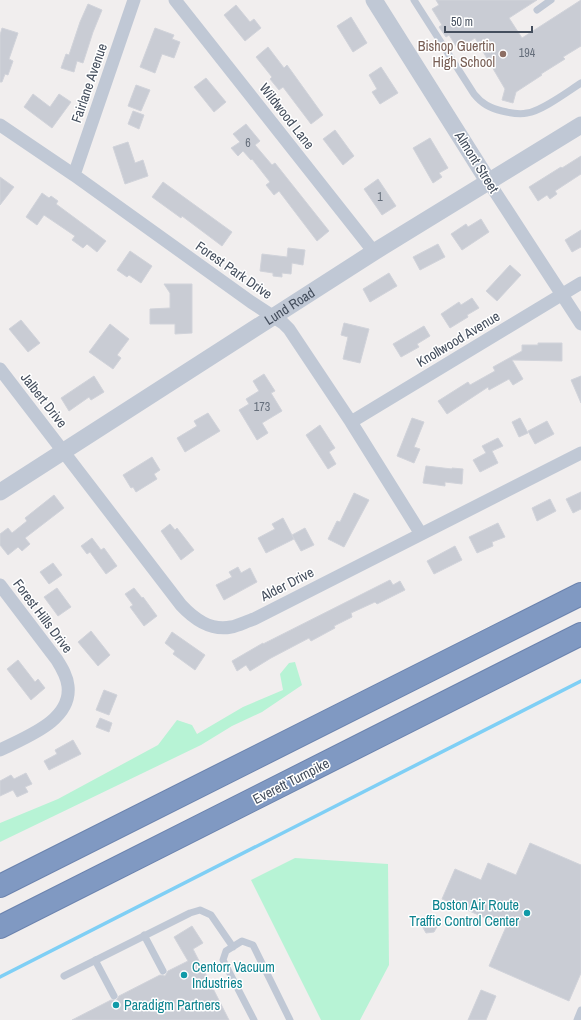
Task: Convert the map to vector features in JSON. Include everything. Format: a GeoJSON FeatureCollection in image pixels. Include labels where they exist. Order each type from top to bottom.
{"type":"FeatureCollection","features":[{"type":"Feature","properties":{"kind":"highway"},"geometry":{"type":"LineString","coordinates":[[257,756],[581,581]]}},
{"type":"Feature","properties":{"kind":"highway"},"geometry":{"type":"LineString","coordinates":[[0,886],[581,594]]}},
{"type":"Feature","properties":{"kind":"highway","name":"Everett Turnpike"},"geometry":{"type":"LineString","coordinates":[[0,927],[581,634]]}},
{"type":"Feature","properties":{"kind":"street","name":"Fairlane Avenue"},"geometry":{"type":"LineString","coordinates":[[74,175],[134,0]]}},
{"type":"Feature","properties":{"kind":"street","name":"Wildwood Lane"},"geometry":{"type":"LineString","coordinates":[[175,0],[374,252]]}},
{"type":"Feature","properties":{"kind":"street","name":"Almont Street"},"geometry":{"type":"LineString","coordinates":[[374,0],[488,181],[581,324]]}},
{"type":"Feature","properties":{"kind":"street","name":"Forest Park Drive"},"geometry":{"type":"LineString","coordinates":[[0,125],[74,175],[289,329],[351,422],[421,534]]}},
{"type":"Feature","properties":{"kind":"street","name":"Lund Road"},"geometry":{"type":"LineString","coordinates":[[0,492],[374,252],[581,125]]}},
{"type":"Feature","properties":{"kind":"street","name":"Knollwood Avenue"},"geometry":{"type":"LineString","coordinates":[[351,422],[581,283]]}},
{"type":"Feature","properties":{"kind":"street","name":"Jalbert Drive"},"geometry":{"type":"LineString","coordinates":[[0,369],[63,451]]}},
{"type":"Feature","properties":{"kind":"street","name":"Alder Drive"},"geometry":{"type":"LineString","coordinates":[[63,451],[181,605],[190,615],[201,623],[214,627],[231,627],[254,619],[581,453]]}},
{"type":"Feature","properties":{"kind":"street","name":"Forest Hills Drive"},"geometry":{"type":"LineString","coordinates":[[0,585],[57,660],[64,672],[68,686],[67,700],[61,712],[52,722],[0,750]]}},
{"type":"Feature","properties":{"kind":"lane"},"geometry":{"type":"LineString","coordinates":[[414,0],[474,94],[480,102],[489,107],[510,113],[528,113],[539,109],[581,83]]}},
{"type":"Feature","properties":{"kind":"lane"},"geometry":{"type":"LineString","coordinates":[[537,10],[551,0]]}},
{"type":"Feature","properties":{"kind":"lane"},"geometry":{"type":"LineString","coordinates":[[64,976],[144,935],[190,913],[200,910],[211,916],[233,947]]}},
{"type":"Feature","properties":{"kind":"lane"},"geometry":{"type":"LineString","coordinates":[[144,935],[163,971]]}},
{"type":"Feature","properties":{"kind":"lane"},"geometry":{"type":"LineString","coordinates":[[254,1020],[223,960],[226,951],[242,941],[253,945],[290,1020]]}},
{"type":"Feature","properties":{"kind":"lane"},"geometry":{"type":"LineString","coordinates":[[95,960],[114,996]]}},
{"type":"Feature","properties":{"kind":"lane"},"geometry":{"type":"LineString","coordinates":[[577,1020],[581,1010]]}},
{"type":"Feature","properties":{"kind":"green space"},"geometry":{"type":"Polygon","coordinates":[[[295,662],[302,685],[262,712],[232,726],[201,745],[0,842],[0,823],[58,799],[158,745],[177,720],[192,725],[197,734],[243,707],[283,690],[280,674],[289,663],[295,662]]]}},
{"type":"Feature","properties":{"kind":"green space"},"geometry":{"type":"Polygon","coordinates":[[[295,858],[388,864],[389,965],[360,1020],[321,1020],[251,880],[295,858]]]}},
{"type":"Feature","properties":{"kind":"building"},"geometry":{"type":"Polygon","coordinates":[[[436,0],[537,0],[509,18],[522,38],[581,0],[581,46],[563,57],[565,59],[516,92],[513,103],[502,100],[505,89],[475,38],[458,49],[449,35],[446,37],[439,27],[442,25],[432,9],[439,5],[436,0]]]}},
{"type":"Feature","properties":{"kind":"building"},"geometry":{"type":"Polygon","coordinates":[[[88,4],[102,10],[83,63],[77,61],[74,72],[61,68],[66,54],[69,55],[80,22],[88,4]]]}},
{"type":"Feature","properties":{"kind":"building"},"geometry":{"type":"Polygon","coordinates":[[[236,5],[250,22],[254,19],[261,28],[245,41],[224,15],[236,5]]]}},
{"type":"Feature","properties":{"kind":"building"},"geometry":{"type":"Polygon","coordinates":[[[351,17],[367,43],[353,52],[337,26],[351,17]]]}},
{"type":"Feature","properties":{"kind":"building"},"geometry":{"type":"Polygon","coordinates":[[[2,28],[18,33],[9,59],[13,61],[8,75],[5,74],[2,82],[0,82],[0,35],[2,28]]]}},
{"type":"Feature","properties":{"kind":"building"},"geometry":{"type":"Polygon","coordinates":[[[155,28],[174,35],[172,39],[180,42],[174,58],[162,54],[155,73],[140,67],[155,28]]]}},
{"type":"Feature","properties":{"kind":"building"},"geometry":{"type":"Polygon","coordinates":[[[268,47],[284,68],[287,65],[323,115],[311,124],[283,87],[279,90],[270,79],[272,77],[256,57],[268,47]]]}},
{"type":"Feature","properties":{"kind":"building"},"geometry":{"type":"Polygon","coordinates":[[[381,67],[398,93],[380,104],[372,92],[377,89],[369,75],[381,67]]]}},
{"type":"Feature","properties":{"kind":"building"},"geometry":{"type":"Polygon","coordinates":[[[206,78],[226,102],[214,112],[194,87],[206,78]]]}},
{"type":"Feature","properties":{"kind":"building"},"geometry":{"type":"Polygon","coordinates":[[[136,85],[150,90],[141,111],[128,106],[136,85]]]}},
{"type":"Feature","properties":{"kind":"building"},"geometry":{"type":"Polygon","coordinates":[[[33,94],[50,107],[59,94],[71,102],[52,128],[24,107],[33,94]]]}},
{"type":"Feature","properties":{"kind":"building"},"geometry":{"type":"Polygon","coordinates":[[[133,111],[144,115],[139,129],[128,124],[133,111]]]}},
{"type":"Feature","properties":{"kind":"building"},"geometry":{"type":"Polygon","coordinates":[[[246,124],[260,141],[255,145],[272,165],[275,163],[329,231],[317,241],[279,191],[274,195],[266,185],[270,182],[252,159],[251,160],[243,151],[238,156],[231,148],[240,142],[233,134],[246,124]]]}},
{"type":"Feature","properties":{"kind":"building"},"geometry":{"type":"Polygon","coordinates":[[[335,130],[354,156],[343,165],[323,139],[335,130]]]}},
{"type":"Feature","properties":{"kind":"building"},"geometry":{"type":"Polygon","coordinates":[[[430,138],[448,168],[439,173],[442,177],[433,183],[413,148],[430,138]]]}},
{"type":"Feature","properties":{"kind":"building"},"geometry":{"type":"Polygon","coordinates":[[[128,142],[135,163],[143,160],[148,176],[125,184],[113,147],[128,142]]]}},
{"type":"Feature","properties":{"kind":"building"},"geometry":{"type":"Polygon","coordinates":[[[581,156],[581,174],[555,191],[557,194],[550,199],[547,195],[538,201],[529,187],[581,156]]]}},
{"type":"Feature","properties":{"kind":"building"},"geometry":{"type":"Polygon","coordinates":[[[0,177],[14,187],[0,205],[0,177]]]}},
{"type":"Feature","properties":{"kind":"building"},"geometry":{"type":"Polygon","coordinates":[[[378,179],[396,206],[382,215],[364,189],[378,179]]]}},
{"type":"Feature","properties":{"kind":"building"},"geometry":{"type":"Polygon","coordinates":[[[163,182],[232,232],[222,246],[182,216],[181,218],[152,197],[163,182]]]}},
{"type":"Feature","properties":{"kind":"building"},"geometry":{"type":"Polygon","coordinates":[[[42,193],[49,198],[51,196],[58,201],[56,204],[106,241],[97,252],[87,244],[83,248],[72,240],[75,236],[44,215],[37,225],[26,217],[42,193]]]}},
{"type":"Feature","properties":{"kind":"building"},"geometry":{"type":"Polygon","coordinates":[[[481,219],[489,232],[462,250],[451,234],[466,224],[468,227],[481,219]]]}},
{"type":"Feature","properties":{"kind":"building"},"geometry":{"type":"Polygon","coordinates":[[[581,230],[581,247],[572,252],[565,240],[581,230]]]}},
{"type":"Feature","properties":{"kind":"building"},"geometry":{"type":"Polygon","coordinates":[[[438,244],[445,257],[420,270],[413,257],[438,244]]]}},
{"type":"Feature","properties":{"kind":"building"},"geometry":{"type":"Polygon","coordinates":[[[288,248],[305,250],[303,265],[292,263],[291,274],[282,273],[282,277],[273,276],[273,273],[260,271],[262,254],[287,257],[288,248]]]}},
{"type":"Feature","properties":{"kind":"building"},"geometry":{"type":"Polygon","coordinates":[[[130,251],[152,266],[141,283],[129,275],[127,277],[117,270],[130,251]]]}},
{"type":"Feature","properties":{"kind":"building"},"geometry":{"type":"Polygon","coordinates":[[[510,265],[521,275],[497,301],[486,291],[510,265]]]}},
{"type":"Feature","properties":{"kind":"building"},"geometry":{"type":"Polygon","coordinates":[[[389,273],[397,286],[370,302],[363,289],[389,273]]]}},
{"type":"Feature","properties":{"kind":"building"},"geometry":{"type":"Polygon","coordinates":[[[164,284],[192,284],[192,333],[175,334],[175,324],[150,324],[150,309],[170,308],[170,293],[164,284]]]}},
{"type":"Feature","properties":{"kind":"building"},"geometry":{"type":"Polygon","coordinates":[[[472,298],[479,308],[450,328],[441,314],[459,302],[461,305],[472,298]]]}},
{"type":"Feature","properties":{"kind":"building"},"geometry":{"type":"Polygon","coordinates":[[[21,320],[40,343],[28,352],[9,329],[21,320]]]}},
{"type":"Feature","properties":{"kind":"building"},"geometry":{"type":"Polygon","coordinates":[[[344,323],[369,329],[360,363],[343,359],[348,337],[341,335],[344,323]]]}},
{"type":"Feature","properties":{"kind":"building"},"geometry":{"type":"Polygon","coordinates":[[[110,324],[129,339],[117,355],[121,358],[113,369],[89,352],[110,324]]]}},
{"type":"Feature","properties":{"kind":"building"},"geometry":{"type":"Polygon","coordinates":[[[424,326],[430,336],[417,344],[419,347],[401,357],[393,344],[424,326]]]}},
{"type":"Feature","properties":{"kind":"building"},"geometry":{"type":"Polygon","coordinates":[[[538,343],[562,343],[562,361],[512,360],[523,379],[513,385],[509,379],[489,390],[488,387],[447,414],[438,401],[468,382],[470,385],[495,371],[493,367],[522,351],[522,345],[538,345],[538,343]]]}},
{"type":"Feature","properties":{"kind":"building"},"geometry":{"type":"Polygon","coordinates":[[[264,374],[275,391],[271,393],[282,411],[262,423],[268,433],[257,440],[239,410],[249,404],[246,399],[259,391],[253,381],[264,374]]]}},
{"type":"Feature","properties":{"kind":"building"},"geometry":{"type":"Polygon","coordinates":[[[94,376],[104,392],[91,400],[89,397],[69,411],[61,398],[94,376]]]}},
{"type":"Feature","properties":{"kind":"building"},"geometry":{"type":"Polygon","coordinates":[[[581,376],[581,403],[571,380],[581,376]]]}},
{"type":"Feature","properties":{"kind":"building"},"geometry":{"type":"Polygon","coordinates":[[[208,413],[220,431],[185,452],[177,438],[197,426],[194,421],[208,413]]]}},
{"type":"Feature","properties":{"kind":"building"},"geometry":{"type":"Polygon","coordinates":[[[412,418],[424,422],[414,447],[420,449],[414,463],[397,456],[412,418]]]}},
{"type":"Feature","properties":{"kind":"building"},"geometry":{"type":"Polygon","coordinates":[[[520,418],[528,433],[519,437],[512,422],[520,418]]]}},
{"type":"Feature","properties":{"kind":"building"},"geometry":{"type":"Polygon","coordinates":[[[547,421],[554,434],[535,444],[528,431],[547,421]]]}},
{"type":"Feature","properties":{"kind":"building"},"geometry":{"type":"Polygon","coordinates":[[[320,425],[335,448],[329,452],[336,464],[328,469],[306,435],[320,425]]]}},
{"type":"Feature","properties":{"kind":"building"},"geometry":{"type":"Polygon","coordinates":[[[498,438],[503,446],[492,451],[498,463],[480,472],[473,460],[486,453],[482,446],[498,438]]]}},
{"type":"Feature","properties":{"kind":"building"},"geometry":{"type":"Polygon","coordinates":[[[152,457],[160,470],[154,474],[157,479],[136,492],[133,487],[131,488],[123,475],[152,457]]]}},
{"type":"Feature","properties":{"kind":"building"},"geometry":{"type":"Polygon","coordinates":[[[426,466],[463,469],[462,484],[445,482],[445,486],[423,483],[426,466]]]}},
{"type":"Feature","properties":{"kind":"building"},"geometry":{"type":"Polygon","coordinates":[[[581,492],[581,509],[573,513],[566,499],[581,492]]]}},
{"type":"Feature","properties":{"kind":"building"},"geometry":{"type":"Polygon","coordinates":[[[354,493],[369,500],[344,547],[328,539],[337,521],[340,522],[354,493]]]}},
{"type":"Feature","properties":{"kind":"building"},"geometry":{"type":"Polygon","coordinates":[[[54,495],[64,508],[25,538],[30,544],[22,551],[18,547],[8,555],[0,545],[0,534],[8,528],[12,533],[27,521],[25,518],[54,495]]]}},
{"type":"Feature","properties":{"kind":"building"},"geometry":{"type":"Polygon","coordinates":[[[550,499],[556,511],[537,521],[532,508],[550,499]]]}},
{"type":"Feature","properties":{"kind":"building"},"geometry":{"type":"Polygon","coordinates":[[[283,518],[294,539],[266,553],[258,538],[275,529],[272,524],[283,518]]]}},
{"type":"Feature","properties":{"kind":"building"},"geometry":{"type":"Polygon","coordinates":[[[498,523],[505,537],[492,542],[493,546],[477,553],[469,537],[498,523]]]}},
{"type":"Feature","properties":{"kind":"building"},"geometry":{"type":"Polygon","coordinates":[[[170,524],[175,530],[177,528],[194,550],[181,560],[161,531],[170,524]]]}},
{"type":"Feature","properties":{"kind":"building"},"geometry":{"type":"Polygon","coordinates":[[[305,528],[314,545],[301,551],[292,535],[305,528]]]}},
{"type":"Feature","properties":{"kind":"building"},"geometry":{"type":"Polygon","coordinates":[[[92,538],[101,550],[104,548],[117,566],[106,574],[90,552],[87,554],[81,546],[92,538]]]}},
{"type":"Feature","properties":{"kind":"building"},"geometry":{"type":"Polygon","coordinates":[[[455,546],[462,560],[434,574],[427,561],[455,546]]]}},
{"type":"Feature","properties":{"kind":"building"},"geometry":{"type":"Polygon","coordinates":[[[53,563],[62,575],[49,584],[40,572],[53,563]]]}},
{"type":"Feature","properties":{"kind":"building"},"geometry":{"type":"Polygon","coordinates":[[[238,567],[241,573],[250,568],[257,582],[224,600],[216,585],[232,577],[229,572],[238,567]]]}},
{"type":"Feature","properties":{"kind":"building"},"geometry":{"type":"Polygon","coordinates":[[[390,580],[393,585],[400,581],[405,590],[377,604],[375,602],[351,613],[352,617],[334,626],[335,628],[311,641],[309,638],[250,671],[246,665],[237,671],[232,661],[263,643],[390,580]]]}},
{"type":"Feature","properties":{"kind":"building"},"geometry":{"type":"Polygon","coordinates":[[[57,588],[71,607],[58,616],[44,597],[57,588]]]}},
{"type":"Feature","properties":{"kind":"building"},"geometry":{"type":"Polygon","coordinates":[[[134,588],[142,598],[143,597],[157,616],[144,626],[130,607],[133,605],[125,594],[134,588]]]}},
{"type":"Feature","properties":{"kind":"building"},"geometry":{"type":"Polygon","coordinates":[[[91,631],[110,655],[98,666],[78,642],[91,631]]]}},
{"type":"Feature","properties":{"kind":"building"},"geometry":{"type":"Polygon","coordinates":[[[172,632],[205,655],[195,670],[173,654],[175,651],[165,643],[172,632]]]}},
{"type":"Feature","properties":{"kind":"building"},"geometry":{"type":"Polygon","coordinates":[[[18,660],[35,682],[38,679],[45,688],[31,700],[7,669],[18,660]]]}},
{"type":"Feature","properties":{"kind":"building"},"geometry":{"type":"Polygon","coordinates":[[[104,690],[117,695],[109,715],[96,710],[104,690]]]}},
{"type":"Feature","properties":{"kind":"building"},"geometry":{"type":"Polygon","coordinates":[[[100,718],[112,723],[109,732],[96,727],[100,718]]]}},
{"type":"Feature","properties":{"kind":"building"},"geometry":{"type":"Polygon","coordinates":[[[73,740],[81,754],[49,770],[44,761],[57,754],[55,750],[73,740]]]}},
{"type":"Feature","properties":{"kind":"building"},"geometry":{"type":"Polygon","coordinates":[[[26,773],[32,784],[25,787],[28,792],[17,797],[13,790],[0,796],[0,781],[11,775],[14,779],[26,773]]]}},
{"type":"Feature","properties":{"kind":"building","name":"Boston Air Route Traffic Control Center"},"geometry":{"type":"Polygon","coordinates":[[[530,843],[581,865],[581,973],[569,1001],[489,966],[506,927],[442,899],[455,869],[481,880],[488,863],[516,875],[530,843]]]}},
{"type":"Feature","properties":{"kind":"building"},"geometry":{"type":"Polygon","coordinates":[[[425,918],[433,918],[438,925],[434,932],[426,933],[422,926],[425,918]]]}},
{"type":"Feature","properties":{"kind":"building","name":"Centorr Vacuum Industries"},"geometry":{"type":"Polygon","coordinates":[[[192,926],[203,943],[193,949],[229,1020],[72,1020],[111,1000],[116,1001],[119,996],[160,975],[165,976],[168,971],[188,961],[174,937],[192,926]]]}},
{"type":"Feature","properties":{"kind":"building"},"geometry":{"type":"Polygon","coordinates":[[[481,990],[496,996],[486,1020],[468,1020],[481,990]]]}},
{"type":"Feature","properties":{"kind":"waterway"},"geometry":{"type":"LineString","coordinates":[[0,977],[581,681]]}},
{"type":"Feature","properties":{"kind":"place","name":"Bishop Guertin High School"},"geometry":{"type":"Point","coordinates":[503,54]}},
{"type":"Feature","properties":{"kind":"place","name":"Boston Air Route Traffic Control Center"},"geometry":{"type":"Point","coordinates":[527,913]}},
{"type":"Feature","properties":{"kind":"place","name":"Centorr Vacuum Industries"},"geometry":{"type":"Point","coordinates":[184,975]}},
{"type":"Feature","properties":{"kind":"place","name":"Paradigm Partners"},"geometry":{"type":"Point","coordinates":[116,1005]}}]}
